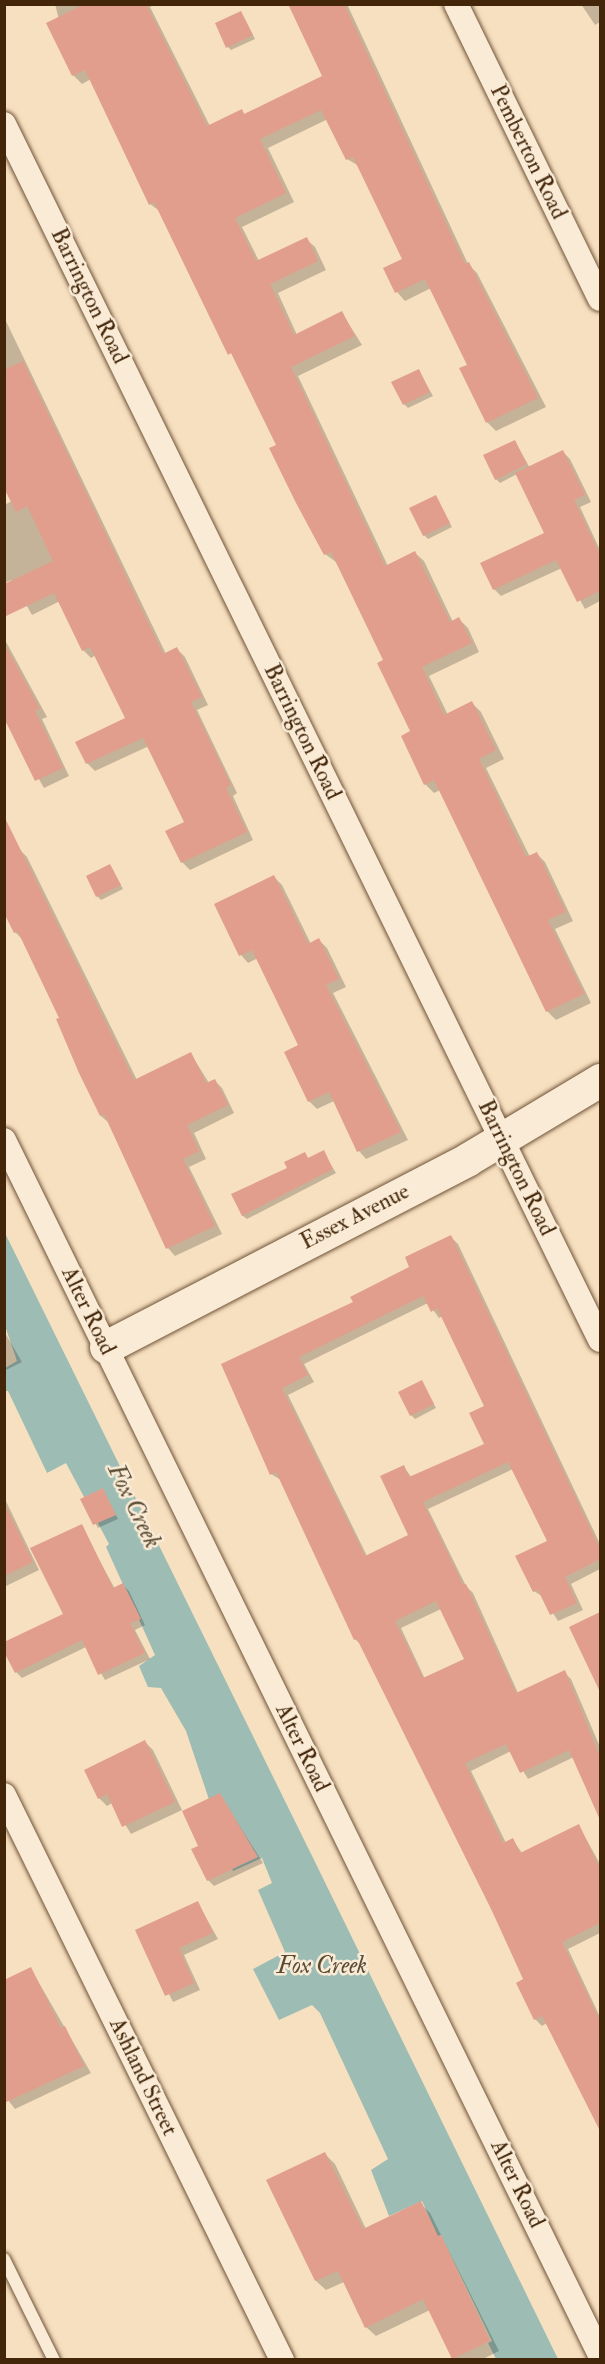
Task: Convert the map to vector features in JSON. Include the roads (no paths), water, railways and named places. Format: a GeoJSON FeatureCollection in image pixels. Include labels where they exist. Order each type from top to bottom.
{"type":"FeatureCollection","features":[{"type":"Feature","properties":{"kind":"street","name":"Pemberton Road"},"geometry":{"type":"LineString","coordinates":[[456,4],[600,299]]}},
{"type":"Feature","properties":{"kind":"street","name":"Barrington Road"},"geometry":{"type":"LineString","coordinates":[[4,124],[600,1340]]}},
{"type":"Feature","properties":{"kind":"street","name":"Essex Avenue"},"geometry":{"type":"LineString","coordinates":[[106,1347],[502,1139],[600,1080]]}},
{"type":"Feature","properties":{"kind":"street","name":"Alter Road"},"geometry":{"type":"LineString","coordinates":[[4,1140],[600,2355]]}},
{"type":"Feature","properties":{"kind":"street","name":"Ashland Street"},"geometry":{"type":"LineString","coordinates":[[4,1795],[282,2360]]}},
{"type":"Feature","properties":{"kind":"lane"},"geometry":{"type":"LineString","coordinates":[[4,2259],[54,2360]]}},
{"type":"Feature","properties":{"kind":"water","name":"Fox Creek"},"geometry":{"type":"Polygon","coordinates":[[[5,1233],[558,2359],[496,2359],[488,2343],[492,2341],[441,2235],[409,2249],[435,2230],[422,2201],[389,2216],[371,2170],[388,2159],[320,2013],[312,2005],[279,2020],[253,1969],[285,1952],[258,1890],[272,1883],[262,1858],[233,1871],[186,1731],[161,1688],[148,1687],[139,1666],[155,1655],[106,1547],[109,1544],[66,1463],[47,1473],[8,1391],[5,1391],[5,1368],[17,1361],[5,1326],[5,1233]]]}}]}
